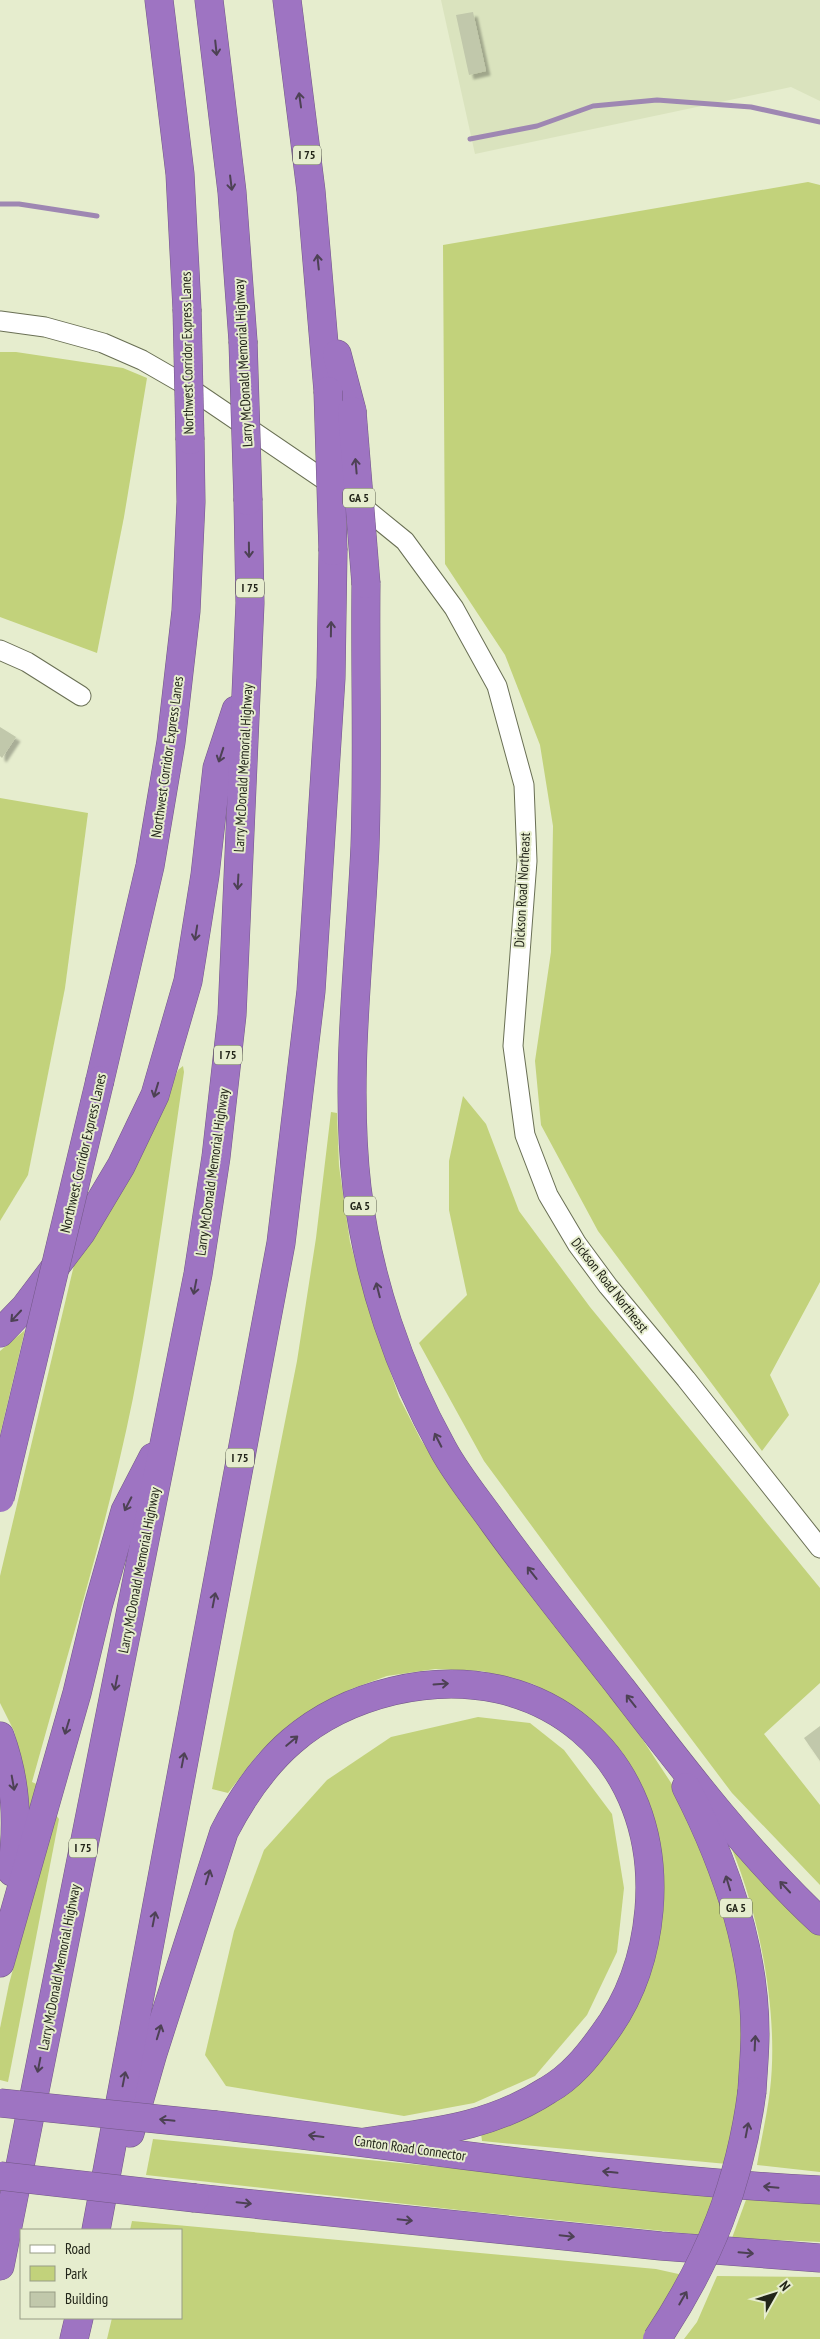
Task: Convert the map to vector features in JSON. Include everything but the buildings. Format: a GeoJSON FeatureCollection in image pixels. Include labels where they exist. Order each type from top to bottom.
{"type":"FeatureCollection","features":[{"type":"Feature","properties":{"kind":"highway","name":"Northwest Corridor Express Lanes"},"geometry":{"type":"LineString","coordinates":[[0,1498],[150,866],[171,742],[186,611],[191,502],[188,308],[180,174],[159,0]]}},
{"type":"Feature","properties":{"kind":"highway","name":"Larry McDonald Memorial Highway"},"geometry":{"type":"LineString","coordinates":[[0,2266],[198,1274],[213,1177],[231,1025],[250,603],[248,501],[243,341],[232,192],[210,0]]}},
{"type":"Feature","properties":{"kind":"highway","name":"I 75"},"geometry":{"type":"LineString","coordinates":[[96,2229],[281,1243],[311,991],[330,678],[333,551],[328,391],[322,310],[312,191],[287,0]]}},
{"type":"Feature","properties":{"kind":"highway","name":"GA 5"},"geometry":{"type":"LineString","coordinates":[[322,310],[342,367],[352,411],[366,584],[365,843],[353,1056],[352,1108],[357,1190],[366,1240],[380,1298],[418,1400],[445,1453],[510,1546],[661,1740],[703,1821],[725,1874],[742,1928],[752,1984],[755,2033],[752,2091],[748,2127],[740,2164],[720,2223],[692,2284],[657,2339]]}},
{"type":"Feature","properties":{"kind":"highway"},"geometry":{"type":"LineString","coordinates":[[0,1333],[54,1271],[97,1209],[139,1132],[154,1095],[188,981],[205,875],[217,768],[247,676]]}},
{"type":"Feature","properties":{"kind":"highway"},"geometry":{"type":"LineString","coordinates":[[0,1963],[77,1693],[98,1606],[125,1511],[167,1429]]}},
{"type":"Feature","properties":{"kind":"highway"},"geometry":{"type":"LineString","coordinates":[[102,2229],[152,2053],[212,1864],[224,1832],[254,1780],[290,1742],[310,1726],[339,1709],[375,1695],[412,1686],[448,1684],[486,1686],[522,1695],[555,1710],[582,1729],[607,1754],[627,1785],[640,1822],[648,1853],[650,1880],[648,1923],[642,1958],[630,1991],[614,2020],[575,2069],[551,2089],[522,2106],[485,2121],[444,2131],[365,2142]]}},
{"type":"Feature","properties":{"kind":"highway"},"geometry":{"type":"LineString","coordinates":[[0,1736],[11,1771],[15,1794],[16,1827],[0,1959]]}},
{"type":"Feature","properties":{"kind":"highway"},"geometry":{"type":"LineString","coordinates":[[661,1740],[768,1869],[820,1921]]}},
{"type":"Feature","properties":{"kind":"highway","name":"Canton Road Connector"},"geometry":{"type":"LineString","coordinates":[[0,2103],[216,2125],[548,2165],[700,2181],[820,2190]]}},
{"type":"Feature","properties":{"kind":"highway"},"geometry":{"type":"LineString","coordinates":[[0,2176],[661,2246],[820,2258]]}},
{"type":"Feature","properties":{"kind":"highway"},"geometry":{"type":"LineString","coordinates":[[0,2195],[81,2197],[157,2194]]}},
{"type":"Feature","properties":{"kind":"highway"},"geometry":{"type":"LineString","coordinates":[[74,2339],[79,2319]]}},
{"type":"Feature","properties":{"kind":"street","name":"Dickson Road Northeast"},"geometry":{"type":"LineString","coordinates":[[0,322],[45,327],[103,343],[142,360],[182,382],[357,502],[405,541],[454,608],[497,686],[524,785],[526,861],[513,1046],[525,1135],[548,1195],[577,1244],[608,1286],[686,1379],[820,1548]]}},
{"type":"Feature","properties":{"kind":"street"},"geometry":{"type":"LineString","coordinates":[[0,650],[27,662],[81,696]]}},
{"type":"Feature","properties":{"kind":"shaded area"},"geometry":{"type":"Polygon","coordinates":[[[441,0],[820,0],[820,101],[791,87],[475,154],[441,0]]]}},
{"type":"Feature","properties":{"kind":"green space"},"geometry":{"type":"Polygon","coordinates":[[[808,182],[820,185],[820,1282],[770,1375],[789,1415],[762,1451],[598,1231],[541,1125],[535,1061],[551,952],[553,826],[540,745],[505,655],[445,564],[443,245],[808,182]]]}},
{"type":"Feature","properties":{"kind":"green space"},"geometry":{"type":"Polygon","coordinates":[[[0,352],[16,352],[123,368],[147,378],[124,517],[97,653],[0,617],[0,352]]]}},
{"type":"Feature","properties":{"kind":"green space"},"geometry":{"type":"Polygon","coordinates":[[[0,798],[88,813],[65,988],[28,1175],[0,1221],[0,798]]]}},
{"type":"Feature","properties":{"kind":"green space"},"geometry":{"type":"Polygon","coordinates":[[[183,1066],[184,1072],[148,1317],[123,1446],[99,1543],[32,1782],[41,1786],[33,1820],[24,1819],[24,1781],[20,1754],[14,1731],[0,1703],[0,1576],[74,1265],[119,1196],[156,1121],[178,1070],[183,1066]]]}},
{"type":"Feature","properties":{"kind":"green space"},"geometry":{"type":"Polygon","coordinates":[[[463,1096],[486,1124],[519,1211],[590,1307],[820,1588],[820,1683],[764,1734],[820,1805],[820,1885],[732,1793],[570,1578],[484,1461],[419,1343],[467,1295],[449,1210],[449,1161],[463,1096]]]}},
{"type":"Feature","properties":{"kind":"green space"},"geometry":{"type":"Polygon","coordinates":[[[331,1112],[337,1113],[339,1166],[350,1242],[370,1313],[399,1397],[421,1440],[484,1532],[639,1734],[679,1795],[723,1898],[741,1988],[743,2058],[727,2164],[482,2141],[481,2133],[512,2123],[643,1990],[657,1951],[664,1903],[662,1864],[654,1819],[643,1788],[622,1752],[594,1723],[564,1700],[533,1684],[482,1671],[435,1669],[387,1676],[351,1689],[316,1708],[283,1730],[258,1754],[228,1793],[212,1789],[297,1361],[316,1238],[331,1112]]]}},
{"type":"Feature","properties":{"kind":"green space"},"geometry":{"type":"Polygon","coordinates":[[[25,1330],[0,1435],[0,1351],[25,1330]]]}},
{"type":"Feature","properties":{"kind":"green space"},"geometry":{"type":"Polygon","coordinates":[[[478,1717],[530,1723],[564,1750],[612,1814],[624,1888],[617,1952],[587,2015],[535,2076],[474,2103],[404,2116],[226,2086],[205,2055],[234,1931],[264,1850],[327,1780],[391,1737],[478,1717]]]}},
{"type":"Feature","properties":{"kind":"green space"},"geometry":{"type":"Polygon","coordinates":[[[55,1814],[59,1819],[8,2082],[0,2080],[0,2028],[9,1984],[55,1814]]]}},
{"type":"Feature","properties":{"kind":"green space"},"geometry":{"type":"Polygon","coordinates":[[[739,1844],[820,1932],[820,2172],[757,2165],[770,2090],[772,2030],[765,1966],[758,1934],[751,1904],[731,1847],[739,1844]]]}},
{"type":"Feature","properties":{"kind":"green space"},"geometry":{"type":"Polygon","coordinates":[[[153,2139],[719,2194],[702,2235],[146,2175],[153,2139]]]}},
{"type":"Feature","properties":{"kind":"green space"},"geometry":{"type":"Polygon","coordinates":[[[747,2197],[820,2202],[820,2242],[732,2238],[747,2197]]]}},
{"type":"Feature","properties":{"kind":"green space"},"geometry":{"type":"Polygon","coordinates":[[[132,2221],[656,2269],[683,2275],[643,2339],[107,2339],[112,2319],[182,2319],[182,2229],[130,2229],[132,2221]]]}},
{"type":"Feature","properties":{"kind":"green space"},"geometry":{"type":"Polygon","coordinates":[[[717,2276],[820,2277],[820,2339],[684,2339],[697,2322],[717,2276]]]}},
{"type":"Feature","properties":{"kind":"waterway"},"geometry":{"type":"LineString","coordinates":[[470,139],[537,126],[593,106],[657,100],[751,107],[820,122]]}},
{"type":"Feature","properties":{"kind":"waterway"},"geometry":{"type":"LineString","coordinates":[[0,204],[19,204],[97,216]]}}]}
